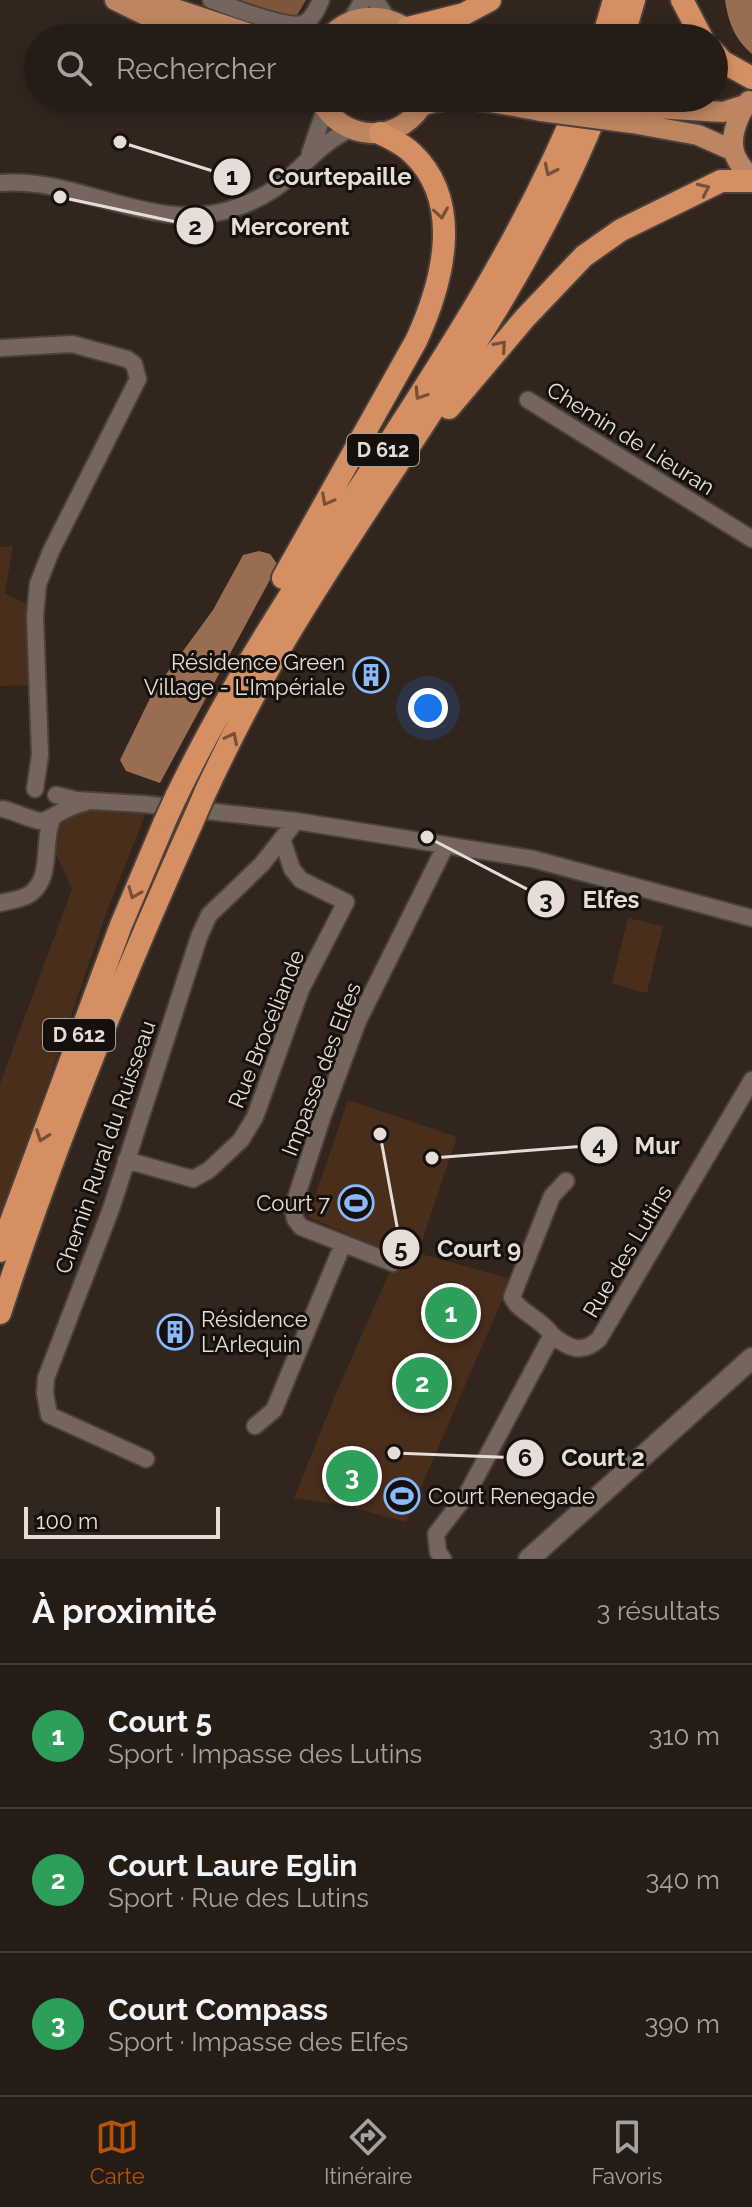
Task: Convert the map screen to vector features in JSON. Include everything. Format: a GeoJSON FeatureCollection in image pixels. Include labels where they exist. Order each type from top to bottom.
{"type":"FeatureCollection","features":[{"type":"Feature","properties":{"kind":"highway"},"geometry":{"type":"LineString","coordinates":[[422,24],[464,14],[490,0]]}},
{"type":"Feature","properties":{"kind":"highway"},"geometry":{"type":"LineString","coordinates":[[607,24],[614,0]]}},
{"type":"Feature","properties":{"kind":"highway"},"geometry":{"type":"LineString","coordinates":[[627,24],[634,0]]}},
{"type":"Feature","properties":{"kind":"highway"},"geometry":{"type":"LineString","coordinates":[[682,0],[695,24]]}},
{"type":"Feature","properties":{"kind":"highway"},"geometry":{"type":"LineString","coordinates":[[728,65],[752,78]]}},
{"type":"Feature","properties":{"kind":"highway","name":"D 612"},"geometry":{"type":"LineString","coordinates":[[0,1251],[121,925],[186,775],[277,613],[499,266],[554,161],[575,112]]}},
{"type":"Feature","properties":{"kind":"highway","name":"D 612"},"geometry":{"type":"LineString","coordinates":[[0,1313],[60,1141],[150,917],[205,793],[259,684],[509,288],[566,182],[596,112]]}},
{"type":"Feature","properties":{"kind":"highway"},"geometry":{"type":"LineString","coordinates":[[186,775],[208,711],[374,416],[429,311],[444,250],[439,199],[423,164],[410,150],[380,133]]}},
{"type":"Feature","properties":{"kind":"highway"},"geometry":{"type":"LineString","coordinates":[[364,515],[394,482],[472,380],[584,256],[621,230],[721,181],[752,180]]}},
{"type":"Feature","properties":{"kind":"main road"},"geometry":{"type":"LineString","coordinates":[[115,0],[164,24]]}},
{"type":"Feature","properties":{"kind":"main road"},"geometry":{"type":"LineString","coordinates":[[148,0],[221,24]]}},
{"type":"Feature","properties":{"kind":"main road"},"geometry":{"type":"LineString","coordinates":[[344,24],[368,17],[392,24]]}},
{"type":"Feature","properties":{"kind":"main road"},"geometry":{"type":"LineString","coordinates":[[728,110],[749,102]]}},
{"type":"Feature","properties":{"kind":"main road"},"geometry":{"type":"LineString","coordinates":[[749,102],[734,131],[734,151],[752,180]]}},
{"type":"Feature","properties":{"kind":"main road"},"geometry":{"type":"LineString","coordinates":[[329,112],[336,121],[351,129],[380,133],[396,129],[416,112]]}},
{"type":"Feature","properties":{"kind":"main road"},"geometry":{"type":"LineString","coordinates":[[564,112],[635,115],[723,112]]}},
{"type":"Feature","properties":{"kind":"main road"},"geometry":{"type":"LineString","coordinates":[[623,112],[698,135],[734,151]]}},
{"type":"Feature","properties":{"kind":"street"},"geometry":{"type":"LineString","coordinates":[[211,0],[269,19],[303,24],[312,17],[321,0]]}},
{"type":"Feature","properties":{"kind":"street"},"geometry":{"type":"LineString","coordinates":[[351,20],[363,0]]}},
{"type":"Feature","properties":{"kind":"street"},"geometry":{"type":"LineString","coordinates":[[375,0],[401,24]]}},
{"type":"Feature","properties":{"kind":"street"},"geometry":{"type":"LineString","coordinates":[[307,158],[316,141],[321,112]]}},
{"type":"Feature","properties":{"kind":"street"},"geometry":{"type":"LineString","coordinates":[[0,183],[35,183],[158,214],[188,216],[233,209],[276,188],[307,158],[336,136],[351,129]]}},
{"type":"Feature","properties":{"kind":"street"},"geometry":{"type":"LineString","coordinates":[[0,348],[72,344],[127,359],[138,370],[138,379],[51,551],[38,584],[35,616],[40,755],[47,828],[45,871],[41,882],[30,895],[0,903]]}},
{"type":"Feature","properties":{"kind":"street","name":"Chemin de Lieuran"},"geometry":{"type":"LineString","coordinates":[[528,400],[752,539]]}},
{"type":"Feature","properties":{"kind":"street"},"geometry":{"type":"LineString","coordinates":[[1,809],[105,801],[296,821],[533,859],[752,918]]}},
{"type":"Feature","properties":{"kind":"street","name":"Chemin Rural du Ruisseau"},"geometry":{"type":"LineString","coordinates":[[146,1459],[49,1415],[46,1378],[111,1209],[199,937],[209,915],[262,864],[296,821]]}},
{"type":"Feature","properties":{"kind":"street","name":"Rue Brocéliande"},"geometry":{"type":"LineString","coordinates":[[126,1160],[193,1179],[209,1170],[241,1140],[255,1117],[301,989],[346,902],[301,880],[292,869],[282,839]]}},
{"type":"Feature","properties":{"kind":"street","name":"Impasse des Elfes"},"geometry":{"type":"LineString","coordinates":[[393,1263],[301,1227],[295,1219],[293,1207],[358,1021],[446,845]]}},
{"type":"Feature","properties":{"kind":"street","name":"Rue des Lutins"},"geometry":{"type":"LineString","coordinates":[[552,1335],[574,1349],[590,1347],[599,1339],[752,1080]]}},
{"type":"Feature","properties":{"kind":"street"},"geometry":{"type":"LineString","coordinates":[[443,1559],[438,1552],[436,1534],[467,1494],[552,1335],[545,1324],[514,1303],[512,1297],[552,1196],[566,1181]]}},
{"type":"Feature","properties":{"kind":"street"},"geometry":{"type":"LineString","coordinates":[[255,1426],[274,1410],[343,1244]]}},
{"type":"Feature","properties":{"kind":"street"},"geometry":{"type":"LineString","coordinates":[[529,1559],[752,1358]]}},
{"type":"Feature","properties":{"kind":"shaded area"},"geometry":{"type":"Polygon","coordinates":[[[233,0],[306,0],[296,17],[257,9],[233,0]]]}},
{"type":"Feature","properties":{"kind":"shaded area"},"geometry":{"type":"Polygon","coordinates":[[[725,0],[752,0],[752,54],[733,30],[725,0]]]}},
{"type":"Feature","properties":{"kind":"shaded area"},"geometry":{"type":"Polygon","coordinates":[[[13,546],[5,593],[33,608],[33,685],[0,686],[0,547],[13,546]]]}},
{"type":"Feature","properties":{"kind":"shaded area"},"geometry":{"type":"Polygon","coordinates":[[[259,551],[270,554],[278,565],[160,783],[126,771],[120,760],[153,692],[213,610],[243,555],[259,551]]]}},
{"type":"Feature","properties":{"kind":"shaded area"},"geometry":{"type":"Polygon","coordinates":[[[98,807],[147,810],[108,908],[0,1223],[0,1084],[72,889],[44,828],[98,807]]]}},
{"type":"Feature","properties":{"kind":"shaded area"},"geometry":{"type":"Polygon","coordinates":[[[628,918],[663,926],[647,993],[612,984],[628,918]]]}},
{"type":"Feature","properties":{"kind":"shaded area"},"geometry":{"type":"Polygon","coordinates":[[[348,1100],[457,1137],[418,1253],[511,1279],[406,1522],[342,1505],[294,1498],[397,1255],[308,1217],[348,1100]]]}},
{"type":"Feature","properties":{"kind":"place","name":"Courtepaille"},"geometry":{"type":"Point","coordinates":[120,142]}},
{"type":"Feature","properties":{"kind":"place","name":"Mercorent"},"geometry":{"type":"Point","coordinates":[60,197]}},
{"type":"Feature","properties":{"kind":"place","name":"Résidence Green Village - L'Impériale"},"geometry":{"type":"Point","coordinates":[371,675]}},
{"type":"Feature","properties":{"kind":"place","name":"Elfes"},"geometry":{"type":"Point","coordinates":[427,837]}},
{"type":"Feature","properties":{"kind":"place","name":"Court 9"},"geometry":{"type":"Point","coordinates":[380,1134]}},
{"type":"Feature","properties":{"kind":"place","name":"Mur"},"geometry":{"type":"Point","coordinates":[432,1158]}},
{"type":"Feature","properties":{"kind":"place","name":"Court 7"},"geometry":{"type":"Point","coordinates":[356,1203]}},
{"type":"Feature","properties":{"kind":"place","name":"Court 5"},"geometry":{"type":"Point","coordinates":[451,1313]}},
{"type":"Feature","properties":{"kind":"place","name":"Résidence L'Arlequin"},"geometry":{"type":"Point","coordinates":[175,1332]}},
{"type":"Feature","properties":{"kind":"place","name":"Court Laure Eglin"},"geometry":{"type":"Point","coordinates":[422,1383]}},
{"type":"Feature","properties":{"kind":"place","name":"Court 2"},"geometry":{"type":"Point","coordinates":[394,1453]}},
{"type":"Feature","properties":{"kind":"place","name":"Court Compass"},"geometry":{"type":"Point","coordinates":[352,1476]}},
{"type":"Feature","properties":{"kind":"place","name":"Court Renegade"},"geometry":{"type":"Point","coordinates":[402,1496]}}]}
